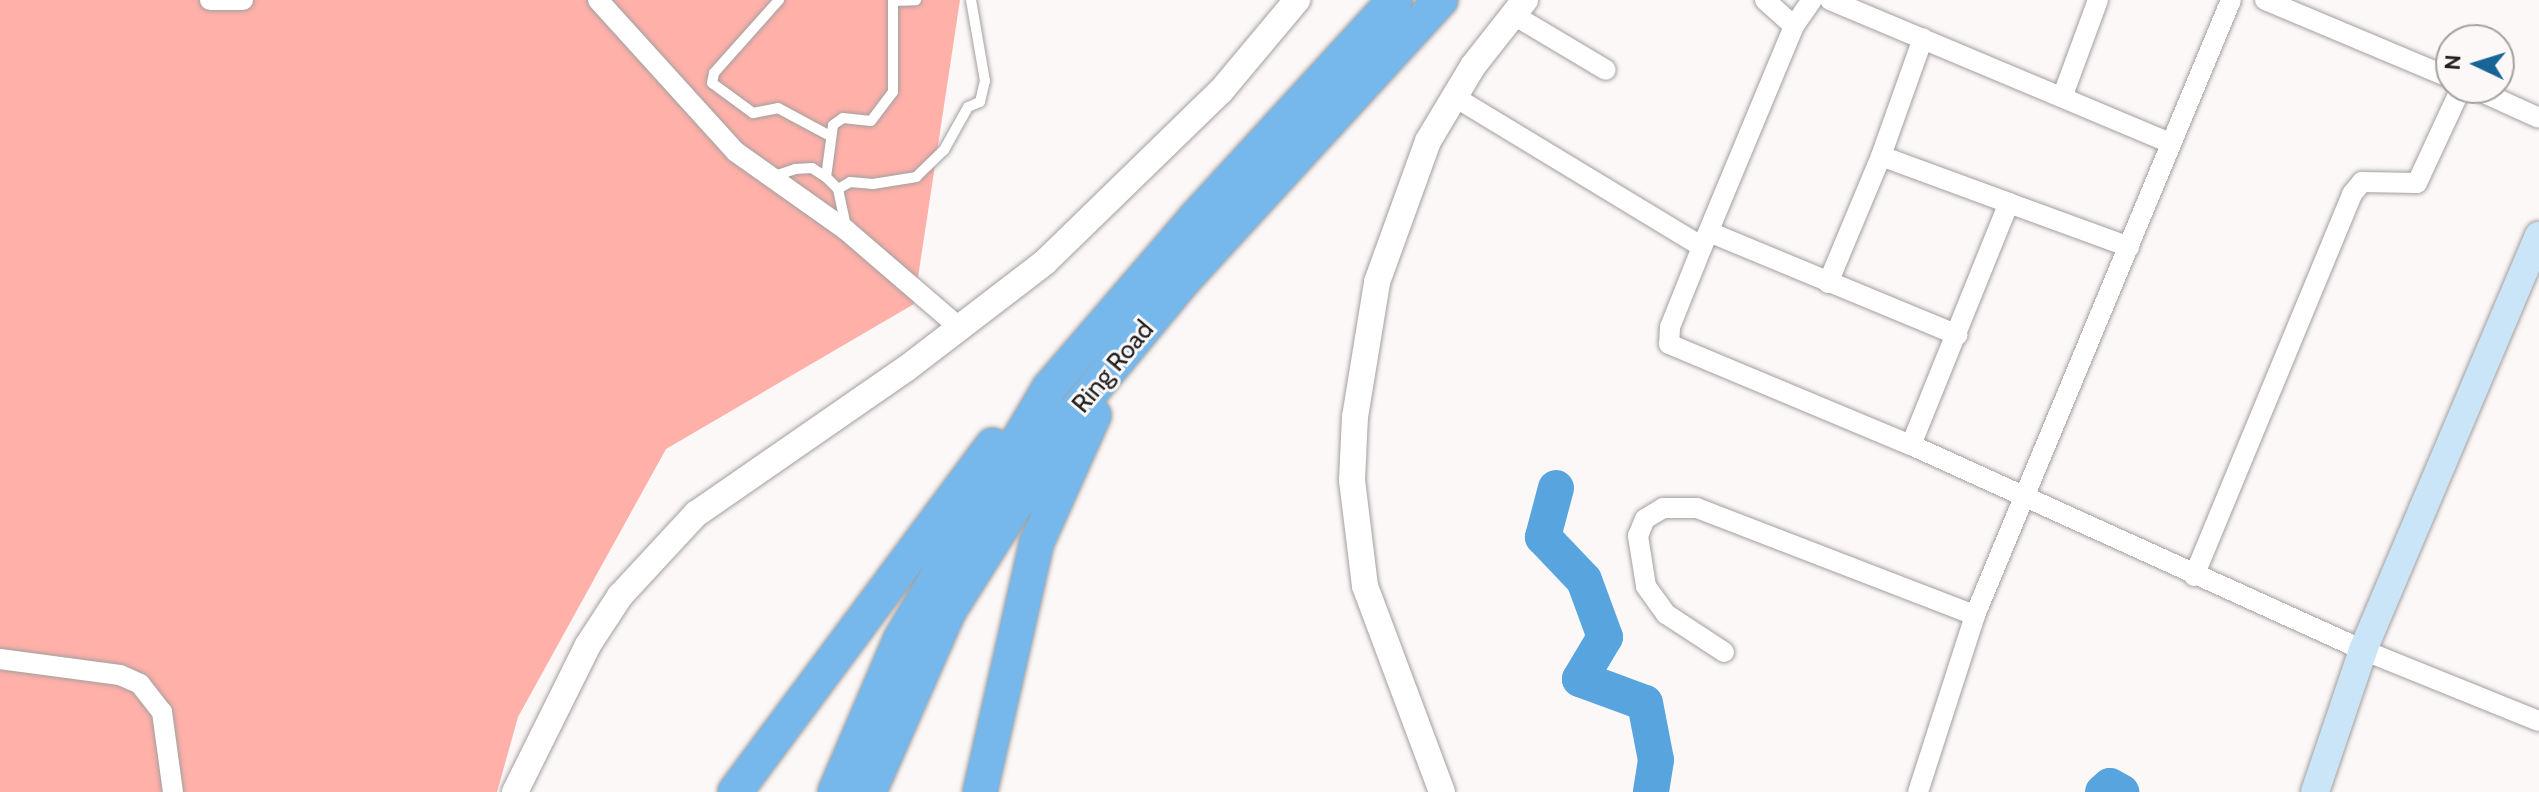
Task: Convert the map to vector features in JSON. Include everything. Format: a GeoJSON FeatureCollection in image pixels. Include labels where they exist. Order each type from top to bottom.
{"type":"FeatureCollection","features":[{"type":"Feature","properties":{"kind":"highway","name":"Ring Road"},"geometry":{"type":"LineString","coordinates":[[835,792],[900,640],[1049,388],[1195,218],[1395,0]]}},
{"type":"Feature","properties":{"kind":"highway","name":"Ring Road"},"geometry":{"type":"LineString","coordinates":[[869,792],[949,611],[1046,452],[1184,280],[1441,0]]}},
{"type":"Feature","properties":{"kind":"highway"},"geometry":{"type":"LineString","coordinates":[[980,792],[1049,507],[1135,344]]}},
{"type":"Feature","properties":{"kind":"highway"},"geometry":{"type":"LineString","coordinates":[[735,792],[997,439],[1049,388]]}},
{"type":"Feature","properties":{"kind":"main road"},"geometry":{"type":"LineString","coordinates":[[2315,792],[2363,650],[2539,236]]}},
{"type":"Feature","properties":{"kind":"street"},"geometry":{"type":"LineString","coordinates":[[210,0],[243,0]]}},
{"type":"Feature","properties":{"kind":"street"},"geometry":{"type":"LineString","coordinates":[[598,0],[714,130],[772,177],[846,230],[961,329]]}},
{"type":"Feature","properties":{"kind":"street"},"geometry":{"type":"LineString","coordinates":[[515,792],[588,645],[620,596],[696,514],[961,329],[1055,254],[1138,176],[1221,91],[1297,0]]}},
{"type":"Feature","properties":{"kind":"street"},"geometry":{"type":"LineString","coordinates":[[1765,0],[1794,26]]}},
{"type":"Feature","properties":{"kind":"street"},"geometry":{"type":"LineString","coordinates":[[1812,0],[1794,26],[1670,327],[1669,344],[1911,445],[2194,576],[2363,650],[2539,721]]}},
{"type":"Feature","properties":{"kind":"street"},"geometry":{"type":"LineString","coordinates":[[1830,0],[2063,95],[2171,143]]}},
{"type":"Feature","properties":{"kind":"street"},"geometry":{"type":"LineString","coordinates":[[2063,95],[2098,0]]}},
{"type":"Feature","properties":{"kind":"street"},"geometry":{"type":"LineString","coordinates":[[1918,792],[1975,615],[2231,0]]}},
{"type":"Feature","properties":{"kind":"street"},"geometry":{"type":"LineString","coordinates":[[2265,0],[2435,71]]}},
{"type":"Feature","properties":{"kind":"street"},"geometry":{"type":"LineString","coordinates":[[1442,792],[1365,586],[1352,480],[1355,417],[1377,282],[1428,141],[1453,96],[1519,7],[1606,70]]}},
{"type":"Feature","properties":{"kind":"street"},"geometry":{"type":"LineString","coordinates":[[1828,283],[1881,156],[1923,38]]}},
{"type":"Feature","properties":{"kind":"street"},"geometry":{"type":"LineString","coordinates":[[1453,96],[1706,239],[1958,335]]}},
{"type":"Feature","properties":{"kind":"street"},"geometry":{"type":"LineString","coordinates":[[2194,576],[2352,194],[2362,182],[2417,183],[2454,104]]}},
{"type":"Feature","properties":{"kind":"street"},"geometry":{"type":"LineString","coordinates":[[2508,104],[2539,118]]}},
{"type":"Feature","properties":{"kind":"street"},"geometry":{"type":"LineString","coordinates":[[1881,156],[2129,247]]}},
{"type":"Feature","properties":{"kind":"street"},"geometry":{"type":"LineString","coordinates":[[1911,445],[2009,203]]}},
{"type":"Feature","properties":{"kind":"street"},"geometry":{"type":"LineString","coordinates":[[1724,652],[1666,614],[1646,586],[1638,536],[1645,519],[1663,508],[1697,508],[1975,615]]}},
{"type":"Feature","properties":{"kind":"street"},"geometry":{"type":"LineString","coordinates":[[0,659],[120,675],[140,684],[162,712],[173,792]]}},
{"type":"Feature","properties":{"kind":"lane"},"geometry":{"type":"LineString","coordinates":[[779,0],[714,73],[712,83],[753,113],[778,108],[830,136]]}},
{"type":"Feature","properties":{"kind":"lane"},"geometry":{"type":"LineString","coordinates":[[826,177],[830,136],[838,120],[871,121],[880,116],[893,92],[893,0],[916,0]]}},
{"type":"Feature","properties":{"kind":"lane"},"geometry":{"type":"LineString","coordinates":[[838,189],[850,182],[873,184],[916,177],[944,150],[968,107],[980,102],[985,81],[971,0]]}},
{"type":"Feature","properties":{"kind":"lane"},"geometry":{"type":"LineString","coordinates":[[772,177],[812,168],[826,177],[838,189],[846,230]]}},
{"type":"Feature","properties":{"kind":"shaded area"},"geometry":{"type":"Polygon","coordinates":[[[0,0],[960,0],[914,304],[666,449],[518,717],[497,792],[0,792],[0,0]]]}},
{"type":"Feature","properties":{"kind":"waterway"},"geometry":{"type":"LineString","coordinates":[[1556,488],[1543,537],[1584,580],[1605,637],[1580,679],[1645,703],[1656,760],[1651,792]]}},
{"type":"Feature","properties":{"kind":"waterway"},"geometry":{"type":"LineString","coordinates":[[2103,792],[2110,786],[2121,792]]}}]}
